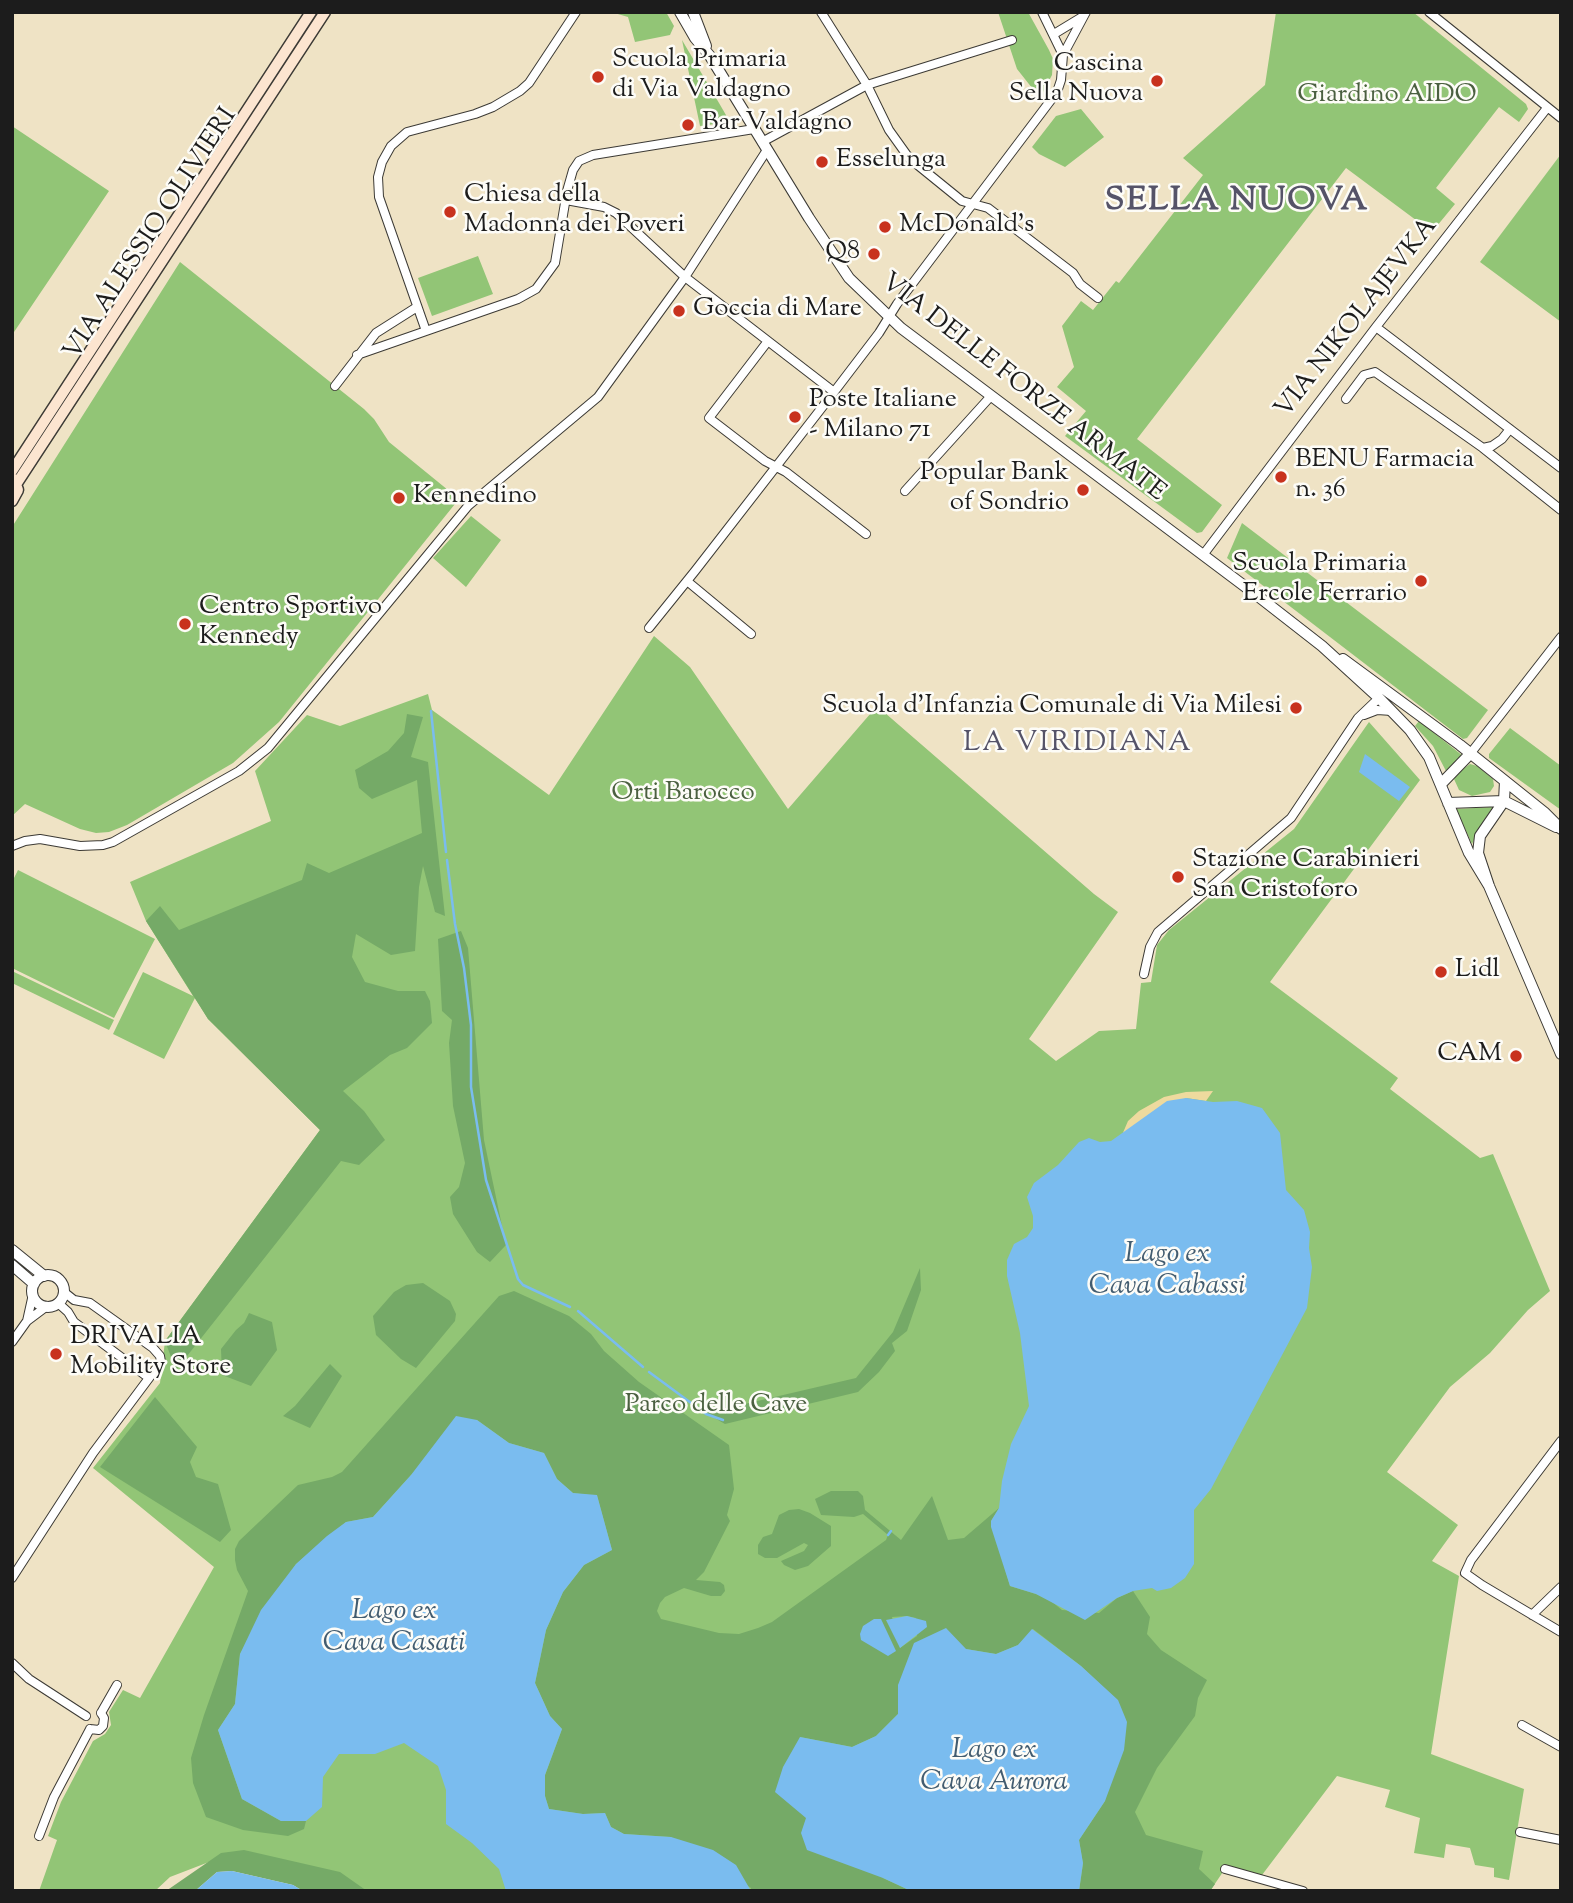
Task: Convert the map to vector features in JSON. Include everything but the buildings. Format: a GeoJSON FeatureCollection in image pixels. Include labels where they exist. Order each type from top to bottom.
{"type":"FeatureCollection","features":[{"type":"Feature","properties":{"kind":"main road","name":"VIA ALESSIO OLIVIERI"},"geometry":{"type":"LineString","coordinates":[[12,471],[311,12]]}},
{"type":"Feature","properties":{"kind":"main road","name":"VIA ALESSIO OLIVIERI"},"geometry":{"type":"LineString","coordinates":[[12,501],[18,494],[15,480],[325,12]]}},
{"type":"Feature","properties":{"kind":"street"},"geometry":{"type":"LineString","coordinates":[[426,331],[379,197],[378,177],[386,154],[407,132],[475,114],[520,91],[529,83],[576,12]]}},
{"type":"Feature","properties":{"kind":"street"},"geometry":{"type":"LineString","coordinates":[[821,12],[867,85],[889,130],[909,159],[962,201],[988,208],[1074,273],[1080,284],[1098,298]]}},
{"type":"Feature","properties":{"kind":"street"},"geometry":{"type":"LineString","coordinates":[[1042,12],[1063,55]]}},
{"type":"Feature","properties":{"kind":"street"},"geometry":{"type":"LineString","coordinates":[[1429,12],[1561,118]]}},
{"type":"Feature","properties":{"kind":"street","name":"VIA DELLE FORZE ARMATE"},"geometry":{"type":"LineString","coordinates":[[687,14],[695,38],[710,56],[835,260],[888,317],[1322,646],[1417,712],[1545,813],[1560,829]]}},
{"type":"Feature","properties":{"kind":"street"},"geometry":{"type":"LineString","coordinates":[[1054,34],[1084,15]]}},
{"type":"Feature","properties":{"kind":"street"},"geometry":{"type":"LineString","coordinates":[[649,628],[834,393],[1057,92],[1063,55],[1084,15]]}},
{"type":"Feature","properties":{"kind":"street"},"geometry":{"type":"LineString","coordinates":[[12,846],[40,839],[80,846],[113,842],[254,761],[279,737],[468,506],[598,397],[685,277],[764,146],[867,85],[1012,40]]}},
{"type":"Feature","properties":{"kind":"street","name":"VIA NIKOLAJEVKA"},"geometry":{"type":"LineString","coordinates":[[1203,555],[1548,108]]}},
{"type":"Feature","properties":{"kind":"street"},"geometry":{"type":"LineString","coordinates":[[357,355],[518,299],[536,289],[555,263],[573,170],[579,161],[593,155],[754,129]]}},
{"type":"Feature","properties":{"kind":"street"},"geometry":{"type":"LineString","coordinates":[[566,200],[611,210],[685,277],[834,393]]}},
{"type":"Feature","properties":{"kind":"street"},"geometry":{"type":"LineString","coordinates":[[335,386],[376,333],[417,307]]}},
{"type":"Feature","properties":{"kind":"street"},"geometry":{"type":"LineString","coordinates":[[1377,327],[1561,468]]}},
{"type":"Feature","properties":{"kind":"street"},"geometry":{"type":"LineString","coordinates":[[376,333],[382,346]]}},
{"type":"Feature","properties":{"kind":"street"},"geometry":{"type":"LineString","coordinates":[[768,341],[709,418],[775,467],[786,472],[866,534]]}},
{"type":"Feature","properties":{"kind":"street"},"geometry":{"type":"LineString","coordinates":[[1346,399],[1364,375],[1380,374],[1483,448],[1561,510]]}},
{"type":"Feature","properties":{"kind":"street"},"geometry":{"type":"LineString","coordinates":[[905,491],[990,396]]}},
{"type":"Feature","properties":{"kind":"street"},"geometry":{"type":"LineString","coordinates":[[1483,448],[1493,446],[1510,429]]}},
{"type":"Feature","properties":{"kind":"street"},"geometry":{"type":"LineString","coordinates":[[687,581],[751,634]]}},
{"type":"Feature","properties":{"kind":"street"},"geometry":{"type":"LineString","coordinates":[[1441,784],[1470,754],[1561,637]]}},
{"type":"Feature","properties":{"kind":"street","name":"VIA DELLE FORZE ARMATE"},"geometry":{"type":"LineString","coordinates":[[1322,646],[1379,698],[1421,744],[1441,784],[1469,853],[1489,886]]}},
{"type":"Feature","properties":{"kind":"street"},"geometry":{"type":"LineString","coordinates":[[1144,974],[1150,947],[1158,932],[1291,818],[1358,718],[1379,698],[1390,699],[1403,709],[1417,712]]}},
{"type":"Feature","properties":{"kind":"street"},"geometry":{"type":"LineString","coordinates":[[1358,718],[1377,710],[1393,712]]}},
{"type":"Feature","properties":{"kind":"street"},"geometry":{"type":"LineString","coordinates":[[1504,801],[1505,781]]}},
{"type":"Feature","properties":{"kind":"street"},"geometry":{"type":"LineString","coordinates":[[1448,803],[1504,801],[1560,829]]}},
{"type":"Feature","properties":{"kind":"street","name":"VIA DELLE FORZE ARMATE"},"geometry":{"type":"LineString","coordinates":[[1504,801],[1485,828],[1478,843],[1478,853],[1489,886],[1561,1054]]}},
{"type":"Feature","properties":{"kind":"street"},"geometry":{"type":"LineString","coordinates":[[12,1250],[44,1276]]}},
{"type":"Feature","properties":{"kind":"street"},"geometry":{"type":"LineString","coordinates":[[12,1265],[34,1289],[39,1303],[47,1306]]}},
{"type":"Feature","properties":{"kind":"street"},"geometry":{"type":"LineString","coordinates":[[12,1342],[27,1321],[47,1306],[58,1303],[64,1292],[63,1284],[58,1278],[44,1276],[34,1289],[27,1321]]}},
{"type":"Feature","properties":{"kind":"street"},"geometry":{"type":"LineString","coordinates":[[12,1578],[93,1453],[161,1362],[156,1350],[90,1303],[74,1300],[64,1292]]}},
{"type":"Feature","properties":{"kind":"street"},"geometry":{"type":"LineString","coordinates":[[58,1303],[74,1322],[149,1378]]}},
{"type":"Feature","properties":{"kind":"street"},"geometry":{"type":"LineString","coordinates":[[1561,1441],[1471,1560],[1465,1573],[1561,1632]]}},
{"type":"Feature","properties":{"kind":"street"},"geometry":{"type":"LineString","coordinates":[[1532,1615],[1561,1587]]}},
{"type":"Feature","properties":{"kind":"street"},"geometry":{"type":"LineString","coordinates":[[12,1663],[29,1679],[86,1716]]}},
{"type":"Feature","properties":{"kind":"street"},"geometry":{"type":"LineString","coordinates":[[101,1713],[117,1685]]}},
{"type":"Feature","properties":{"kind":"street"},"geometry":{"type":"LineString","coordinates":[[86,1716],[92,1712],[101,1713]]}},
{"type":"Feature","properties":{"kind":"street"},"geometry":{"type":"LineString","coordinates":[[86,1716],[86,1724],[90,1729],[96,1730],[103,1726],[104,1717],[101,1713]]}},
{"type":"Feature","properties":{"kind":"street"},"geometry":{"type":"LineString","coordinates":[[1522,1725],[1561,1747]]}},
{"type":"Feature","properties":{"kind":"street"},"geometry":{"type":"LineString","coordinates":[[39,1836],[54,1797],[90,1729]]}},
{"type":"Feature","properties":{"kind":"street"},"geometry":{"type":"LineString","coordinates":[[1520,1832],[1561,1840]]}},
{"type":"Feature","properties":{"kind":"street"},"geometry":{"type":"LineString","coordinates":[[1225,1869],[1303,1891]]}},
{"type":"Feature","properties":{"kind":"green space"},"geometry":{"type":"Polygon","coordinates":[[[611,12],[666,12],[674,26],[670,35],[635,42],[628,17],[611,12]]]}},
{"type":"Feature","properties":{"kind":"green space"},"geometry":{"type":"Polygon","coordinates":[[[998,12],[1028,12],[1049,50],[1053,59],[1052,75],[1040,98],[1017,69],[998,12]]]}},
{"type":"Feature","properties":{"kind":"green space","name":"Giardino AIDO"},"geometry":{"type":"Polygon","coordinates":[[[1276,12],[1413,12],[1526,104],[1528,109],[1519,122],[1499,107],[1436,188],[1455,204],[1432,232],[1346,168],[1137,439],[1222,505],[1202,532],[1197,533],[1065,436],[1086,411],[1057,387],[1074,367],[1062,326],[1081,301],[1093,310],[1116,281],[1119,283],[1203,175],[1183,158],[1265,85],[1276,12]]]}},
{"type":"Feature","properties":{"kind":"green space"},"geometry":{"type":"Polygon","coordinates":[[[682,40],[719,103],[730,122],[700,126],[682,40]]]}},
{"type":"Feature","properties":{"kind":"green space"},"geometry":{"type":"Polygon","coordinates":[[[1081,109],[1104,137],[1065,167],[1039,154],[1032,147],[1056,116],[1081,109]]]}},
{"type":"Feature","properties":{"kind":"green space"},"geometry":{"type":"Polygon","coordinates":[[[12,126],[109,191],[12,335],[12,126]]]}},
{"type":"Feature","properties":{"kind":"green space"},"geometry":{"type":"Polygon","coordinates":[[[1561,154],[1561,322],[1480,262],[1561,154]]]}},
{"type":"Feature","properties":{"kind":"green space"},"geometry":{"type":"Polygon","coordinates":[[[478,256],[493,294],[432,316],[418,278],[478,256]]]}},
{"type":"Feature","properties":{"kind":"green space","name":"Centro Sportivo Kennedy"},"geometry":{"type":"Polygon","coordinates":[[[180,262],[364,409],[389,442],[459,499],[279,722],[233,763],[127,825],[109,832],[96,833],[80,829],[25,804],[12,816],[12,527],[180,262]]]}},
{"type":"Feature","properties":{"kind":"green space"},"geometry":{"type":"Polygon","coordinates":[[[471,516],[501,540],[466,587],[433,558],[471,516]]]}},
{"type":"Feature","properties":{"kind":"green space"},"geometry":{"type":"Polygon","coordinates":[[[1242,523],[1488,710],[1467,738],[1463,739],[1227,558],[1242,523]]]}},
{"type":"Feature","properties":{"kind":"green space","name":"Parco delle Cave"},"geometry":{"type":"Polygon","coordinates":[[[654,636],[690,667],[788,809],[877,706],[1118,912],[1029,1039],[1056,1061],[1099,1031],[1136,1029],[1141,983],[1151,982],[1157,945],[1169,930],[1294,829],[1369,722],[1420,780],[1270,982],[1398,1078],[1390,1089],[1480,1158],[1493,1154],[1550,1291],[1528,1310],[1490,1353],[1450,1387],[1387,1472],[1458,1525],[1432,1561],[1459,1576],[1431,1754],[1524,1789],[1509,1880],[1494,1877],[1494,1868],[1475,1865],[1470,1848],[1446,1844],[1444,1858],[1414,1853],[1420,1818],[1385,1807],[1390,1790],[1337,1776],[1262,1875],[1227,1866],[1210,1891],[350,1891],[209,1862],[170,1877],[155,1891],[39,1891],[57,1840],[48,1836],[61,1802],[93,1741],[105,1734],[111,1725],[109,1712],[123,1690],[140,1698],[214,1567],[93,1468],[160,1383],[165,1341],[320,1130],[208,1019],[195,998],[164,1059],[113,1034],[143,972],[193,996],[146,921],[130,882],[271,821],[255,771],[307,715],[340,726],[428,694],[432,710],[549,795],[654,636]]]}},
{"type":"Feature","properties":{"kind":"green space"},"geometry":{"type":"Polygon","coordinates":[[[407,714],[423,717],[411,757],[428,762],[445,916],[435,912],[423,866],[415,951],[391,955],[356,934],[352,957],[365,982],[398,991],[425,991],[430,1001],[432,1023],[407,1048],[390,1055],[343,1091],[364,1111],[385,1140],[359,1165],[341,1161],[176,1370],[165,1341],[320,1130],[208,1019],[146,921],[160,906],[179,930],[302,880],[307,863],[329,873],[422,833],[417,780],[372,799],[359,788],[355,770],[388,751],[404,733],[407,714]]]}},
{"type":"Feature","properties":{"kind":"green space"},"geometry":{"type":"Polygon","coordinates":[[[1419,721],[1463,756],[1446,771],[1433,746],[1415,726],[1419,721]]]}},
{"type":"Feature","properties":{"kind":"green space"},"geometry":{"type":"Polygon","coordinates":[[[1510,728],[1561,766],[1561,810],[1489,758],[1489,754],[1510,728]]]}},
{"type":"Feature","properties":{"kind":"green space"},"geometry":{"type":"Polygon","coordinates":[[[1470,764],[1477,766],[1493,779],[1494,786],[1490,792],[1472,796],[1459,790],[1454,779],[1456,774],[1470,764]]]}},
{"type":"Feature","properties":{"kind":"green space"},"geometry":{"type":"Polygon","coordinates":[[[1493,807],[1481,825],[1472,844],[1456,809],[1493,807]]]}},
{"type":"Feature","properties":{"kind":"green space"},"geometry":{"type":"Polygon","coordinates":[[[18,870],[155,939],[114,1018],[12,968],[12,882],[18,870]]]}},
{"type":"Feature","properties":{"kind":"green space"},"geometry":{"type":"Polygon","coordinates":[[[461,931],[468,948],[484,1140],[506,1245],[490,1262],[477,1252],[453,1214],[450,1197],[459,1187],[465,1163],[453,1106],[449,1043],[452,1020],[442,1011],[438,939],[461,931]]]}},
{"type":"Feature","properties":{"kind":"green space"},"geometry":{"type":"Polygon","coordinates":[[[12,971],[114,1020],[109,1030],[12,983],[12,971]]]}},
{"type":"Feature","properties":{"kind":"green space"},"geometry":{"type":"Polygon","coordinates":[[[920,1268],[921,1290],[907,1331],[892,1343],[895,1351],[879,1372],[858,1392],[725,1424],[706,1413],[856,1378],[893,1332],[920,1268]]]}},
{"type":"Feature","properties":{"kind":"green space"},"geometry":{"type":"Polygon","coordinates":[[[423,1283],[450,1301],[456,1314],[455,1321],[416,1368],[401,1359],[376,1335],[373,1316],[394,1292],[406,1285],[423,1283]]]}},
{"type":"Feature","properties":{"kind":"green space"},"geometry":{"type":"Polygon","coordinates":[[[514,1291],[569,1316],[639,1382],[729,1445],[734,1489],[727,1515],[730,1521],[704,1572],[696,1580],[720,1582],[725,1591],[721,1596],[711,1596],[684,1588],[665,1597],[660,1603],[657,1611],[661,1619],[719,1633],[739,1634],[758,1628],[772,1622],[886,1540],[888,1535],[863,1514],[854,1517],[821,1515],[815,1499],[831,1491],[858,1491],[863,1496],[865,1510],[901,1540],[932,1496],[948,1540],[964,1538],[999,1508],[991,1521],[1010,1586],[1036,1594],[1062,1610],[1099,1613],[1117,1598],[1133,1591],[1150,1617],[1147,1634],[1161,1650],[1207,1680],[1198,1698],[1195,1716],[1157,1768],[1135,1812],[1146,1835],[1203,1851],[1199,1869],[1215,1884],[1210,1891],[1079,1891],[1083,1864],[1079,1840],[1105,1801],[1117,1700],[1081,1666],[1033,1629],[1018,1645],[996,1654],[966,1649],[898,1685],[898,1714],[876,1736],[852,1747],[800,1737],[883,1878],[911,1891],[751,1891],[751,1888],[671,1837],[624,1834],[611,1827],[605,1813],[583,1814],[549,1809],[545,1796],[545,1775],[562,1729],[550,1716],[535,1683],[546,1630],[563,1592],[584,1565],[612,1550],[597,1496],[573,1493],[557,1479],[544,1453],[509,1443],[477,1420],[411,1475],[373,1517],[346,1522],[296,1564],[240,1654],[235,1704],[218,1730],[242,1799],[281,1821],[306,1821],[304,1829],[288,1836],[243,1830],[206,1817],[193,1783],[191,1758],[248,1591],[235,1560],[235,1549],[239,1541],[298,1485],[342,1472],[499,1296],[514,1291]],[[892,1617],[900,1648],[917,1636],[916,1618],[892,1617]]]}},
{"type":"Feature","properties":{"kind":"green space"},"geometry":{"type":"Polygon","coordinates":[[[249,1313],[272,1322],[277,1350],[251,1386],[222,1375],[221,1349],[244,1323],[249,1313]]]}},
{"type":"Feature","properties":{"kind":"green space"},"geometry":{"type":"Polygon","coordinates":[[[330,1364],[342,1376],[310,1428],[283,1416],[295,1406],[330,1364]]]}},
{"type":"Feature","properties":{"kind":"green space"},"geometry":{"type":"Polygon","coordinates":[[[155,1397],[197,1447],[190,1462],[196,1477],[218,1484],[231,1530],[220,1542],[100,1467],[155,1397]]]}},
{"type":"Feature","properties":{"kind":"green space"},"geometry":{"type":"Polygon","coordinates":[[[799,1509],[831,1526],[831,1546],[808,1566],[795,1570],[781,1561],[804,1551],[808,1545],[804,1543],[777,1558],[765,1558],[758,1554],[758,1545],[763,1537],[772,1534],[779,1515],[799,1509]]]}},
{"type":"Feature","properties":{"kind":"green space"},"geometry":{"type":"Polygon","coordinates":[[[244,1850],[340,1872],[367,1891],[303,1891],[293,1885],[232,1871],[217,1872],[195,1891],[166,1891],[221,1853],[244,1850]]]}},
{"type":"Feature","properties":{"kind":"sand"},"geometry":{"type":"Polygon","coordinates":[[[1213,1091],[1206,1101],[1186,1098],[1122,1135],[1128,1121],[1139,1111],[1164,1097],[1186,1092],[1213,1091]]]}},
{"type":"Feature","properties":{"kind":"water"},"geometry":{"type":"Polygon","coordinates":[[[1365,754],[1410,787],[1399,801],[1359,772],[1365,754]]]}},
{"type":"Feature","properties":{"kind":"water","name":"Lago ex Cava Cabassi"},"geometry":{"type":"Polygon","coordinates":[[[1186,1098],[1213,1102],[1237,1101],[1262,1108],[1280,1133],[1286,1190],[1304,1210],[1310,1232],[1312,1267],[1307,1308],[1211,1489],[1194,1510],[1194,1564],[1185,1578],[1171,1588],[1133,1591],[1117,1598],[1085,1620],[1036,1594],[1010,1586],[991,1527],[991,1521],[999,1508],[1011,1444],[1029,1406],[1020,1333],[1007,1276],[1007,1260],[1014,1244],[1027,1237],[1033,1228],[1033,1216],[1027,1197],[1034,1183],[1058,1165],[1079,1142],[1089,1138],[1100,1142],[1111,1141],[1167,1101],[1186,1098]]]}},
{"type":"Feature","properties":{"kind":"water","name":"Lago ex Cava Casati"},"geometry":{"type":"Polygon","coordinates":[[[456,1416],[477,1420],[509,1443],[544,1453],[557,1479],[573,1493],[597,1495],[612,1550],[584,1565],[563,1592],[546,1630],[535,1683],[550,1716],[562,1729],[545,1775],[545,1796],[549,1809],[583,1814],[605,1813],[611,1827],[624,1834],[671,1837],[713,1850],[736,1865],[751,1891],[506,1891],[499,1869],[472,1843],[446,1824],[446,1790],[438,1766],[404,1743],[375,1754],[339,1754],[323,1777],[322,1807],[306,1821],[281,1821],[242,1799],[218,1730],[235,1704],[240,1654],[261,1610],[296,1564],[327,1536],[346,1522],[373,1517],[411,1475],[456,1416]]]}},
{"type":"Feature","properties":{"kind":"water"},"geometry":{"type":"Polygon","coordinates":[[[907,1616],[926,1621],[927,1627],[900,1648],[886,1620],[907,1616]]]}},
{"type":"Feature","properties":{"kind":"water"},"geometry":{"type":"Polygon","coordinates":[[[874,1619],[881,1619],[896,1651],[888,1656],[861,1640],[863,1626],[874,1619]]]}},
{"type":"Feature","properties":{"kind":"water","name":"Lago ex Cava Aurora"},"geometry":{"type":"Polygon","coordinates":[[[946,1628],[966,1649],[996,1654],[1018,1645],[1032,1629],[1081,1666],[1118,1700],[1127,1722],[1124,1750],[1105,1801],[1079,1840],[1083,1863],[1079,1891],[911,1891],[807,1850],[801,1833],[806,1818],[775,1792],[783,1767],[800,1737],[852,1747],[876,1736],[898,1714],[898,1685],[914,1643],[946,1628]]]}},
{"type":"Feature","properties":{"kind":"water"},"geometry":{"type":"Polygon","coordinates":[[[232,1871],[293,1885],[303,1891],[195,1891],[217,1872],[232,1871]]]}},
{"type":"Feature","properties":{"kind":"waterway"},"geometry":{"type":"LineString","coordinates":[[431,711],[446,852]]}},
{"type":"Feature","properties":{"kind":"waterway"},"geometry":{"type":"LineString","coordinates":[[447,860],[471,1025],[471,1087],[486,1180],[518,1279],[523,1285],[570,1307]]}},
{"type":"Feature","properties":{"kind":"waterway"},"geometry":{"type":"LineString","coordinates":[[578,1311],[643,1367]]}},
{"type":"Feature","properties":{"kind":"waterway"},"geometry":{"type":"LineString","coordinates":[[649,1372],[706,1414],[723,1420]]}},
{"type":"Feature","properties":{"kind":"waterway"},"geometry":{"type":"LineString","coordinates":[[888,1535],[891,1531]]}},
{"type":"Feature","properties":{"kind":"place","name":"Scuola Primaria di Via Valdagno"},"geometry":{"type":"Point","coordinates":[598,77]}},
{"type":"Feature","properties":{"kind":"place","name":"Cascina Sella Nuova"},"geometry":{"type":"Point","coordinates":[1157,81]}},
{"type":"Feature","properties":{"kind":"place","name":"Bar Valdagno"},"geometry":{"type":"Point","coordinates":[688,125]}},
{"type":"Feature","properties":{"kind":"place","name":"Esselunga"},"geometry":{"type":"Point","coordinates":[822,162]}},
{"type":"Feature","properties":{"kind":"place","name":"Chiesa della Madonna dei Poveri"},"geometry":{"type":"Point","coordinates":[450,212]}},
{"type":"Feature","properties":{"kind":"place","name":"McDonald's"},"geometry":{"type":"Point","coordinates":[885,227]}},
{"type":"Feature","properties":{"kind":"place","name":"Q8"},"geometry":{"type":"Point","coordinates":[874,254]}},
{"type":"Feature","properties":{"kind":"place","name":"Goccia di Mare"},"geometry":{"type":"Point","coordinates":[679,311]}},
{"type":"Feature","properties":{"kind":"place","name":"Poste Italiane - Milano 71"},"geometry":{"type":"Point","coordinates":[795,417]}},
{"type":"Feature","properties":{"kind":"place","name":"BENU Farmacia n. 36"},"geometry":{"type":"Point","coordinates":[1281,477]}},
{"type":"Feature","properties":{"kind":"place","name":"Popular Bank of Sondrio"},"geometry":{"type":"Point","coordinates":[1083,490]}},
{"type":"Feature","properties":{"kind":"place","name":"Kennedino"},"geometry":{"type":"Point","coordinates":[399,498]}},
{"type":"Feature","properties":{"kind":"place","name":"Scuola Primaria Ercole Ferrario"},"geometry":{"type":"Point","coordinates":[1421,581]}},
{"type":"Feature","properties":{"kind":"place","name":"Centro Sportivo Kennedy"},"geometry":{"type":"Point","coordinates":[185,624]}},
{"type":"Feature","properties":{"kind":"place","name":"Scuola d'Infanzia Comunale di Via Milesi"},"geometry":{"type":"Point","coordinates":[1296,708]}},
{"type":"Feature","properties":{"kind":"place","name":"Stazione Carabinieri San Cristoforo"},"geometry":{"type":"Point","coordinates":[1178,877]}},
{"type":"Feature","properties":{"kind":"place","name":"Lidl"},"geometry":{"type":"Point","coordinates":[1441,972]}},
{"type":"Feature","properties":{"kind":"place","name":"CAM"},"geometry":{"type":"Point","coordinates":[1516,1056]}},
{"type":"Feature","properties":{"kind":"place","name":"DRIVALIA Mobility Store"},"geometry":{"type":"Point","coordinates":[56,1354]}},
{"type":"Feature","properties":{"kind":"district","name":"SELLA NUOVA"},"geometry":{"type":"Point","coordinates":[1237,203]}},
{"type":"Feature","properties":{"kind":"district","name":"LA VIRIDIANA"},"geometry":{"type":"Point","coordinates":[1078,745]}},
{"type":"Feature","properties":{"kind":"park label","name":"Orti Barocco"},"geometry":{"type":"Point","coordinates":[683,795]}}]}
